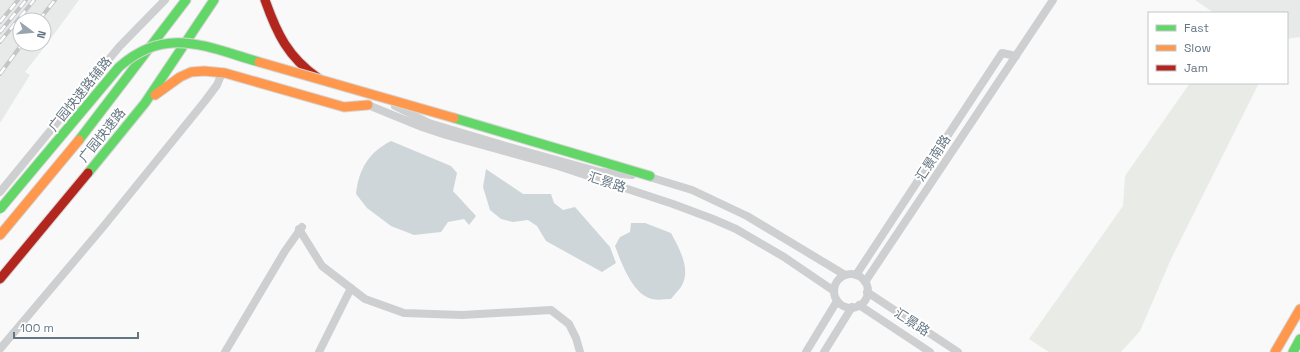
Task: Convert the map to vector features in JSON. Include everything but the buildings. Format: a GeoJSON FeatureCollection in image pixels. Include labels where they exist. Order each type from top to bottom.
{"type":"FeatureCollection","features":[{"type":"Feature","properties":{"kind":"main road","name":"广园快速路"},"geometry":{"type":"LineString","coordinates":[[0,235],[93,123],[186,0]]}},
{"type":"Feature","properties":{"kind":"main road","name":"广园快速路"},"geometry":{"type":"LineString","coordinates":[[0,279],[145,103],[214,0]]}},
{"type":"Feature","properties":{"kind":"main road"},"geometry":{"type":"LineString","coordinates":[[265,0],[274,27],[297,62],[312,75],[335,88],[354,95],[368,105]]}},
{"type":"Feature","properties":{"kind":"main road"},"geometry":{"type":"LineString","coordinates":[[272,0],[287,45],[325,76],[346,86],[370,94]]}},
{"type":"Feature","properties":{"kind":"main road"},"geometry":{"type":"LineString","coordinates":[[0,209],[119,67],[135,53],[159,43],[178,41],[197,44],[650,176]]}},
{"type":"Feature","properties":{"kind":"main road"},"geometry":{"type":"LineString","coordinates":[[145,103],[172,82],[196,71],[222,73],[344,106],[368,105]]}},
{"type":"Feature","properties":{"kind":"main road"},"geometry":{"type":"LineString","coordinates":[[1275,352],[1300,309]]}},
{"type":"Feature","properties":{"kind":"main road"},"geometry":{"type":"LineString","coordinates":[[1293,352],[1300,339]]}},
{"type":"Feature","properties":{"kind":"street","name":"广园快速路辅路"},"geometry":{"type":"LineString","coordinates":[[0,192],[116,50],[165,0]]}},
{"type":"Feature","properties":{"kind":"street","name":"汇景南路"},"geometry":{"type":"LineString","coordinates":[[865,282],[1053,0]]}},
{"type":"Feature","properties":{"kind":"street","name":"汇景南路"},"geometry":{"type":"LineString","coordinates":[[856,275],[1002,53],[1016,56]]}},
{"type":"Feature","properties":{"kind":"street"},"geometry":{"type":"LineString","coordinates":[[0,348],[109,220],[205,101],[217,85],[222,73]]}},
{"type":"Feature","properties":{"kind":"street"},"geometry":{"type":"LineString","coordinates":[[370,94],[429,123],[600,172],[650,176],[692,190],[748,216],[845,275],[856,275],[865,282],[867,292],[866,297],[856,306],[824,352]]}},
{"type":"Feature","properties":{"kind":"street","name":"汇景路"},"geometry":{"type":"LineString","coordinates":[[368,105],[446,135],[558,166],[713,218],[736,229],[784,257],[834,290]]}},
{"type":"Feature","properties":{"kind":"street"},"geometry":{"type":"LineString","coordinates":[[225,352],[301,228],[322,266],[364,299],[404,313],[462,315],[550,310],[569,324],[576,338],[580,352]]}},
{"type":"Feature","properties":{"kind":"street"},"geometry":{"type":"LineString","coordinates":[[845,275],[837,281],[834,290],[837,301],[842,305],[856,306]]}},
{"type":"Feature","properties":{"kind":"street"},"geometry":{"type":"LineString","coordinates":[[319,352],[351,288]]}},
{"type":"Feature","properties":{"kind":"street","name":"汇景路"},"geometry":{"type":"LineString","coordinates":[[867,292],[958,352]]}},
{"type":"Feature","properties":{"kind":"street"},"geometry":{"type":"LineString","coordinates":[[806,352],[837,301]]}},
{"type":"Feature","properties":{"kind":"street","name":"汇景路"},"geometry":{"type":"LineString","coordinates":[[856,306],[930,352]]}},
{"type":"Feature","properties":{"kind":"shaded area"},"geometry":{"type":"Polygon","coordinates":[[[0,0],[79,0],[52,37],[52,12],[12,12],[12,52],[40,52],[25,72],[30,75],[0,123],[0,0]]]}},
{"type":"Feature","properties":{"kind":"shaded area"},"geometry":{"type":"Polygon","coordinates":[[[1195,0],[1300,0],[1300,37],[1288,39],[1288,12],[1213,12],[1195,0]]]}},
{"type":"Feature","properties":{"kind":"shaded area"},"geometry":{"type":"Polygon","coordinates":[[[1189,84],[1258,84],[1171,259],[1140,331],[1121,352],[1049,352],[1029,339],[1123,206],[1125,176],[1189,84]]]}},
{"type":"Feature","properties":{"kind":"shaded area"},"geometry":{"type":"Polygon","coordinates":[[[391,141],[451,166],[457,173],[453,191],[476,216],[469,225],[464,219],[448,222],[441,232],[414,235],[391,226],[367,208],[356,194],[362,169],[376,151],[391,141]]]}},
{"type":"Feature","properties":{"kind":"shaded area"},"geometry":{"type":"Polygon","coordinates":[[[486,169],[523,194],[551,194],[554,203],[563,210],[575,207],[610,247],[616,263],[602,272],[546,241],[537,226],[528,220],[513,222],[501,219],[490,210],[483,187],[486,169]]]}},
{"type":"Feature","properties":{"kind":"shaded area"},"geometry":{"type":"Polygon","coordinates":[[[631,223],[645,223],[671,233],[681,252],[685,266],[684,280],[681,287],[671,299],[657,300],[643,295],[637,290],[628,276],[615,246],[620,237],[630,232],[631,223]]]}},
{"type":"Feature","properties":{"kind":"railway"},"geometry":{"type":"LineString","coordinates":[[0,22],[18,0]]}},
{"type":"Feature","properties":{"kind":"railway"},"geometry":{"type":"LineString","coordinates":[[0,32],[26,0]]}},
{"type":"Feature","properties":{"kind":"railway"},"geometry":{"type":"LineString","coordinates":[[0,42],[34,0]]}},
{"type":"Feature","properties":{"kind":"railway"},"geometry":{"type":"LineString","coordinates":[[45,12],[55,0]]}},
{"type":"Feature","properties":{"kind":"railway"},"geometry":{"type":"LineString","coordinates":[[0,74],[16,52]]}},
{"type":"Feature","properties":{"kind":"traffic: fast"},"geometry":{"type":"LineString","coordinates":[[79,140],[186,0]]}},
{"type":"Feature","properties":{"kind":"traffic: fast"},"geometry":{"type":"LineString","coordinates":[[88,173],[145,103],[214,0]]}},
{"type":"Feature","properties":{"kind":"traffic: fast"},"geometry":{"type":"LineString","coordinates":[[0,209],[119,67],[136,54],[153,46],[170,43],[187,43],[204,46],[259,62]]}},
{"type":"Feature","properties":{"kind":"traffic: fast"},"geometry":{"type":"LineString","coordinates":[[454,118],[650,176]]}},
{"type":"Feature","properties":{"kind":"traffic: fast"},"geometry":{"type":"LineString","coordinates":[[1293,352],[1300,339]]}},
{"type":"Feature","properties":{"kind":"traffic: slow"},"geometry":{"type":"LineString","coordinates":[[259,62],[454,118]]}},
{"type":"Feature","properties":{"kind":"traffic: slow"},"geometry":{"type":"LineString","coordinates":[[155,95],[180,77],[191,72],[204,71],[225,73],[344,107],[368,105]]}},
{"type":"Feature","properties":{"kind":"traffic: slow"},"geometry":{"type":"LineString","coordinates":[[0,235],[79,140]]}},
{"type":"Feature","properties":{"kind":"traffic: slow"},"geometry":{"type":"LineString","coordinates":[[1275,352],[1300,309]]}},
{"type":"Feature","properties":{"kind":"traffic: jam"},"geometry":{"type":"LineString","coordinates":[[265,0],[274,24],[291,53],[318,78]]}},
{"type":"Feature","properties":{"kind":"traffic: jam"},"geometry":{"type":"LineString","coordinates":[[0,279],[88,173]]}}]}
